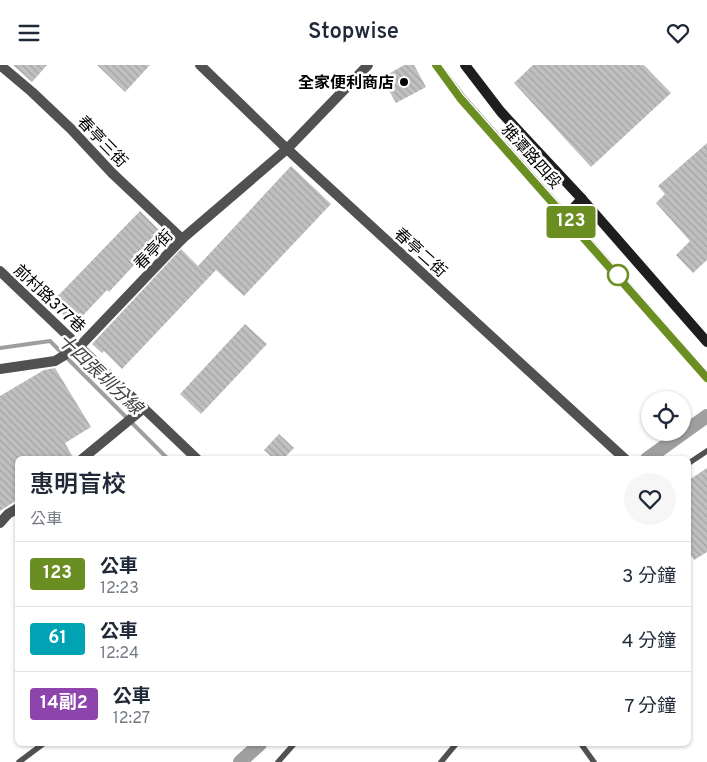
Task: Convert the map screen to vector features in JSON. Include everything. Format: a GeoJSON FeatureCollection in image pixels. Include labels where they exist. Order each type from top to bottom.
{"type":"FeatureCollection","features":[{"type":"Feature","properties":{"kind":"street","name":"春亭三街"},"geometry":{"type":"LineString","coordinates":[[0,65],[71,129],[112,173],[182,239]]}},
{"type":"Feature","properties":{"kind":"street","name":"春亭二街"},"geometry":{"type":"LineString","coordinates":[[200,65],[287,149],[622,456]]}},
{"type":"Feature","properties":{"kind":"street","name":"春亭街"},"geometry":{"type":"LineString","coordinates":[[0,369],[55,361],[80,346],[182,239],[287,149],[368,65]]}},
{"type":"Feature","properties":{"kind":"street","name":"雅潭路四段"},"geometry":{"type":"LineString","coordinates":[[436,65],[460,98],[707,378]]}},
{"type":"Feature","properties":{"kind":"street","name":"雅潭路四段"},"geometry":{"type":"LineString","coordinates":[[465,65],[501,112],[582,199],[707,342]]}},
{"type":"Feature","properties":{"kind":"street"},"geometry":{"type":"LineString","coordinates":[[566,216],[582,199]]}},
{"type":"Feature","properties":{"kind":"street","name":"前村路377巷"},"geometry":{"type":"LineString","coordinates":[[0,271],[80,346]]}},
{"type":"Feature","properties":{"kind":"street"},"geometry":{"type":"LineString","coordinates":[[80,346],[194,456]]}},
{"type":"Feature","properties":{"kind":"street"},"geometry":{"type":"LineString","coordinates":[[86,456],[144,408]]}},
{"type":"Feature","properties":{"kind":"street"},"geometry":{"type":"LineString","coordinates":[[0,523],[15,510]]}},
{"type":"Feature","properties":{"kind":"lane"},"geometry":{"type":"LineString","coordinates":[[691,462],[707,451]]}},
{"type":"Feature","properties":{"kind":"lane"},"geometry":{"type":"LineString","coordinates":[[19,762],[40,746]]}},
{"type":"Feature","properties":{"kind":"lane"},"geometry":{"type":"LineString","coordinates":[[278,762],[292,746]]}},
{"type":"Feature","properties":{"kind":"lane"},"geometry":{"type":"LineString","coordinates":[[441,762],[454,746]]}},
{"type":"Feature","properties":{"kind":"lane"},"geometry":{"type":"LineString","coordinates":[[582,746],[594,762]]}},
{"type":"Feature","properties":{"kind":"building"},"geometry":{"type":"Polygon","coordinates":[[[13,65],[47,65],[32,82],[13,65]]]}},
{"type":"Feature","properties":{"kind":"building"},"geometry":{"type":"Polygon","coordinates":[[[97,65],[150,65],[125,92],[97,65]]]}},
{"type":"Feature","properties":{"kind":"building","name":"全家便利商店"},"geometry":{"type":"Polygon","coordinates":[[[404,65],[414,65],[426,87],[396,103],[382,78],[404,65]]]}},
{"type":"Feature","properties":{"kind":"building"},"geometry":{"type":"Polygon","coordinates":[[[533,65],[644,65],[671,93],[591,167],[514,83],[533,65]]]}},
{"type":"Feature","properties":{"kind":"building"},"geometry":{"type":"Polygon","coordinates":[[[707,143],[707,260],[693,273],[676,255],[690,241],[656,203],[665,194],[658,186],[707,143]]]}},
{"type":"Feature","properties":{"kind":"building"},"geometry":{"type":"Polygon","coordinates":[[[291,166],[331,204],[244,296],[216,270],[122,369],[104,351],[102,353],[92,344],[181,249],[198,266],[291,166]]]}},
{"type":"Feature","properties":{"kind":"building"},"geometry":{"type":"Polygon","coordinates":[[[140,211],[163,234],[109,292],[107,290],[74,325],[51,303],[140,211]]]}},
{"type":"Feature","properties":{"kind":"building"},"geometry":{"type":"Polygon","coordinates":[[[245,324],[267,344],[201,414],[180,394],[245,324]]]}},
{"type":"Feature","properties":{"kind":"building"},"geometry":{"type":"Polygon","coordinates":[[[55,368],[91,427],[65,443],[72,456],[15,456],[15,501],[0,511],[0,396],[44,370],[55,368]]]}},
{"type":"Feature","properties":{"kind":"building"},"geometry":{"type":"Polygon","coordinates":[[[279,434],[294,448],[286,456],[271,456],[264,450],[279,434]]]}},
{"type":"Feature","properties":{"kind":"building"},"geometry":{"type":"Polygon","coordinates":[[[707,468],[707,552],[694,560],[691,555],[691,479],[707,468]]]}},
{"type":"Feature","properties":{"kind":"waterway","name":"十四張圳分線"},"geometry":{"type":"LineString","coordinates":[[0,348],[50,341],[165,456]]}},
{"type":"Feature","properties":{"kind":"waterway"},"geometry":{"type":"LineString","coordinates":[[651,456],[707,416]]}},
{"type":"Feature","properties":{"kind":"waterway"},"geometry":{"type":"LineString","coordinates":[[240,762],[258,746]]}},
{"type":"Feature","properties":{"kind":"bus line","name":"123"},"geometry":{"type":"LineString","coordinates":[[436,65],[460,98],[707,378]]}},
{"type":"Feature","properties":{"kind":"place","name":"全家便利商店"},"geometry":{"type":"Point","coordinates":[404,82]}}]}
